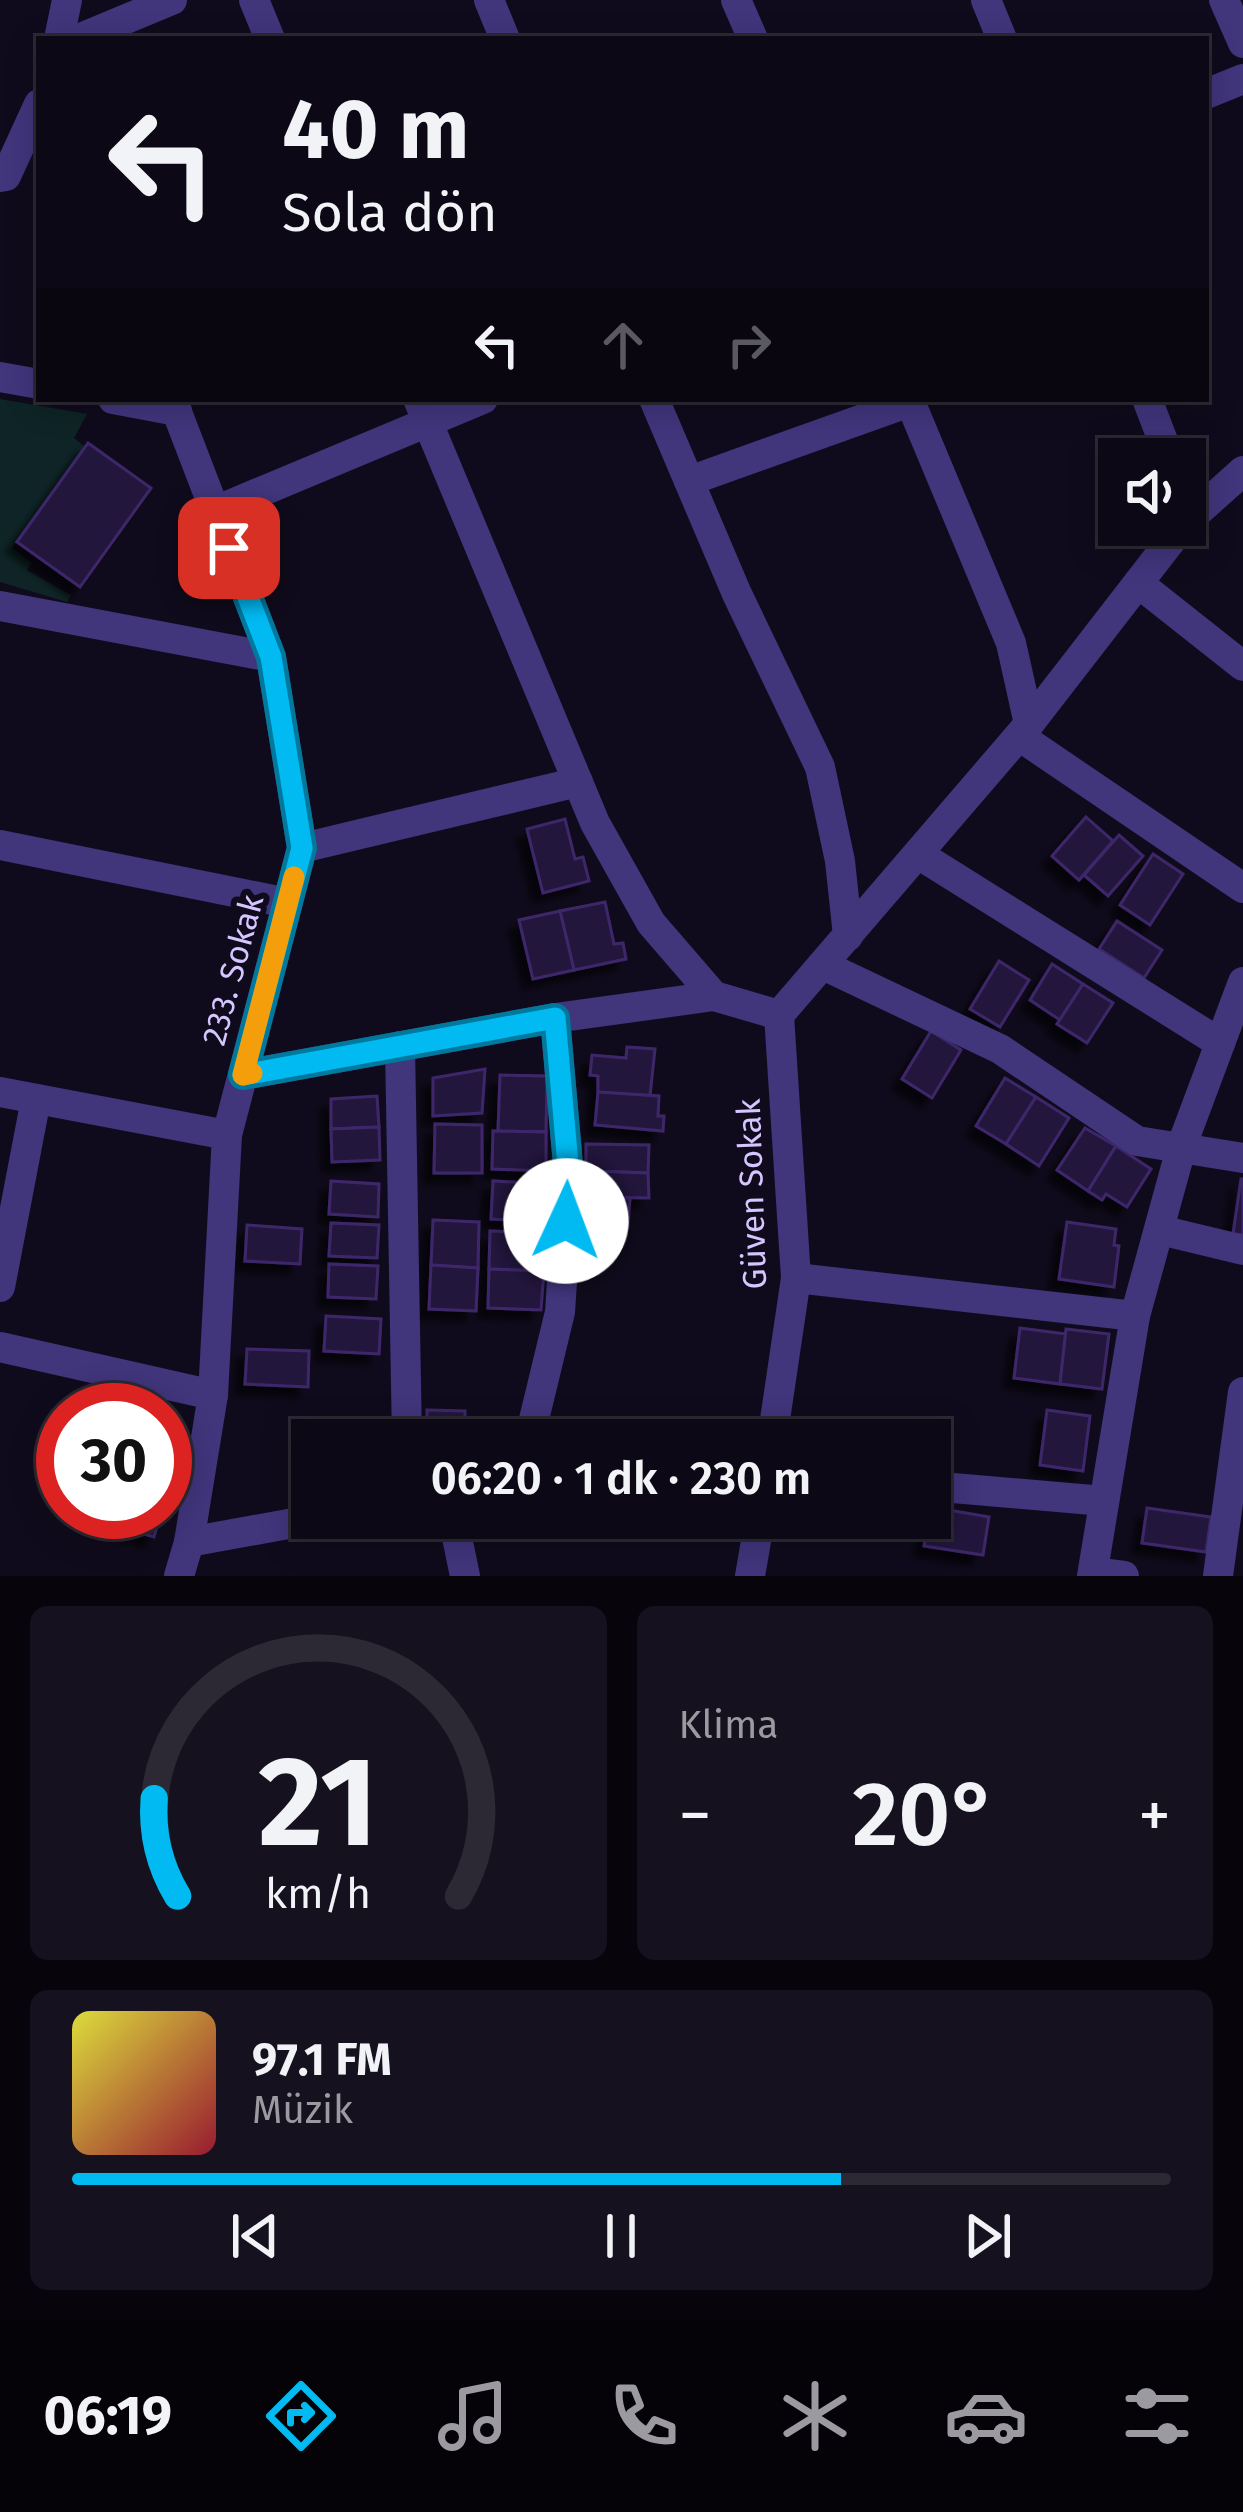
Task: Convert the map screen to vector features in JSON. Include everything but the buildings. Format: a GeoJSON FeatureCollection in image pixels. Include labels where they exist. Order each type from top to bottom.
{"type":"FeatureCollection","features":[{"type":"Feature","properties":{"kind":"street"},"geometry":{"type":"LineString","coordinates":[[60,36],[68,0]]}},
{"type":"Feature","properties":{"kind":"street"},"geometry":{"type":"LineString","coordinates":[[85,36],[172,0]]}},
{"type":"Feature","properties":{"kind":"street"},"geometry":{"type":"LineString","coordinates":[[254,0],[269,36]]}},
{"type":"Feature","properties":{"kind":"street"},"geometry":{"type":"LineString","coordinates":[[489,0],[504,36]]}},
{"type":"Feature","properties":{"kind":"street"},"geometry":{"type":"LineString","coordinates":[[736,0],[752,36]]}},
{"type":"Feature","properties":{"kind":"street"},"geometry":{"type":"LineString","coordinates":[[986,0],[1001,36]]}},
{"type":"Feature","properties":{"kind":"street"},"geometry":{"type":"LineString","coordinates":[[1224,0],[1243,43]]}},
{"type":"Feature","properties":{"kind":"street"},"geometry":{"type":"LineString","coordinates":[[1209,93],[1243,79]]}},
{"type":"Feature","properties":{"kind":"street"},"geometry":{"type":"LineString","coordinates":[[0,177],[6,176],[36,111]]}},
{"type":"Feature","properties":{"kind":"street"},"geometry":{"type":"LineString","coordinates":[[0,377],[36,384]]}},
{"type":"Feature","properties":{"kind":"street"},"geometry":{"type":"LineString","coordinates":[[144,402],[175,405]]}},
{"type":"Feature","properties":{"kind":"street"},"geometry":{"type":"LineString","coordinates":[[215,511],[422,411],[468,402]]}},
{"type":"Feature","properties":{"kind":"street"},"geometry":{"type":"LineString","coordinates":[[655,402],[737,594],[820,767],[840,861],[848,936]]}},
{"type":"Feature","properties":{"kind":"street"},"geometry":{"type":"LineString","coordinates":[[689,481],[906,402]]}},
{"type":"Feature","properties":{"kind":"street"},"geometry":{"type":"LineString","coordinates":[[909,402],[1011,643],[1024,730],[1243,888]]}},
{"type":"Feature","properties":{"kind":"street"},"geometry":{"type":"LineString","coordinates":[[1148,402],[1162,438]]}},
{"type":"Feature","properties":{"kind":"street","name":"233. Sokak"},"geometry":{"type":"LineString","coordinates":[[175,405],[271,657],[302,848],[227,1136],[213,1395],[189,1542],[178,1576]]}},
{"type":"Feature","properties":{"kind":"street"},"geometry":{"type":"LineString","coordinates":[[422,411],[595,823],[651,923],[714,996]]}},
{"type":"Feature","properties":{"kind":"street"},"geometry":{"type":"LineString","coordinates":[[1206,499],[1243,471]]}},
{"type":"Feature","properties":{"kind":"street"},"geometry":{"type":"LineString","coordinates":[[243,1075],[555,1018],[714,996],[778,1016],[1024,730],[1164,546]]}},
{"type":"Feature","properties":{"kind":"street"},"geometry":{"type":"LineString","coordinates":[[1138,584],[1243,666]]}},
{"type":"Feature","properties":{"kind":"street"},"geometry":{"type":"LineString","coordinates":[[2,615],[271,657]]}},
{"type":"Feature","properties":{"kind":"street"},"geometry":{"type":"LineString","coordinates":[[302,848],[578,782]]}},
{"type":"Feature","properties":{"kind":"street"},"geometry":{"type":"LineString","coordinates":[[0,845],[288,903]]}},
{"type":"Feature","properties":{"kind":"street"},"geometry":{"type":"LineString","coordinates":[[918,854],[1220,1043]]}},
{"type":"Feature","properties":{"kind":"street"},"geometry":{"type":"LineString","coordinates":[[823,964],[1000,1048],[1137,1141],[1243,1158]]}},
{"type":"Feature","properties":{"kind":"street"},"geometry":{"type":"LineString","coordinates":[[1103,1575],[1104,1501],[1136,1316],[1182,1145],[1243,982]]}},
{"type":"Feature","properties":{"kind":"street","name":"Güven Sokak"},"geometry":{"type":"LineString","coordinates":[[775,1419],[796,1278],[778,1016]]}},
{"type":"Feature","properties":{"kind":"street"},"geometry":{"type":"LineString","coordinates":[[534,1419],[560,1312],[569,1176],[555,1018]]}},
{"type":"Feature","properties":{"kind":"street"},"geometry":{"type":"LineString","coordinates":[[400,1046],[406,1419]]}},
{"type":"Feature","properties":{"kind":"street"},"geometry":{"type":"LineString","coordinates":[[0,1092],[227,1136]]}},
{"type":"Feature","properties":{"kind":"street"},"geometry":{"type":"LineString","coordinates":[[0,1287],[36,1099]]}},
{"type":"Feature","properties":{"kind":"street"},"geometry":{"type":"LineString","coordinates":[[1160,1230],[1243,1250]]}},
{"type":"Feature","properties":{"kind":"street"},"geometry":{"type":"LineString","coordinates":[[796,1278],[1136,1316]]}},
{"type":"Feature","properties":{"kind":"street"},"geometry":{"type":"LineString","coordinates":[[0,1347],[213,1395]]}},
{"type":"Feature","properties":{"kind":"street"},"geometry":{"type":"LineString","coordinates":[[1218,1576],[1243,1392]]}},
{"type":"Feature","properties":{"kind":"street"},"geometry":{"type":"LineString","coordinates":[[951,1488],[1104,1501]]}},
{"type":"Feature","properties":{"kind":"street"},"geometry":{"type":"LineString","coordinates":[[189,1542],[291,1523]]}},
{"type":"Feature","properties":{"kind":"street"},"geometry":{"type":"LineString","coordinates":[[457,1539],[465,1576]]}},
{"type":"Feature","properties":{"kind":"street"},"geometry":{"type":"LineString","coordinates":[[750,1576],[756,1539]]}},
{"type":"Feature","properties":{"kind":"green space"},"geometry":{"type":"Polygon","coordinates":[[[0,399],[87,414],[74,438],[85,447],[12,548],[32,563],[27,570],[71,595],[67,602],[0,582],[0,399]]]}},
{"type":"Feature","properties":{"kind":"slow traffic"},"geometry":{"type":"LineString","coordinates":[[252,1073],[243,1075],[294,877]]}},
{"type":"Feature","properties":{"kind":"route"},"geometry":{"type":"LineString","coordinates":[[229,548],[271,657],[302,848],[243,1075],[555,1018],[569,1176],[566,1221]]}}]}
